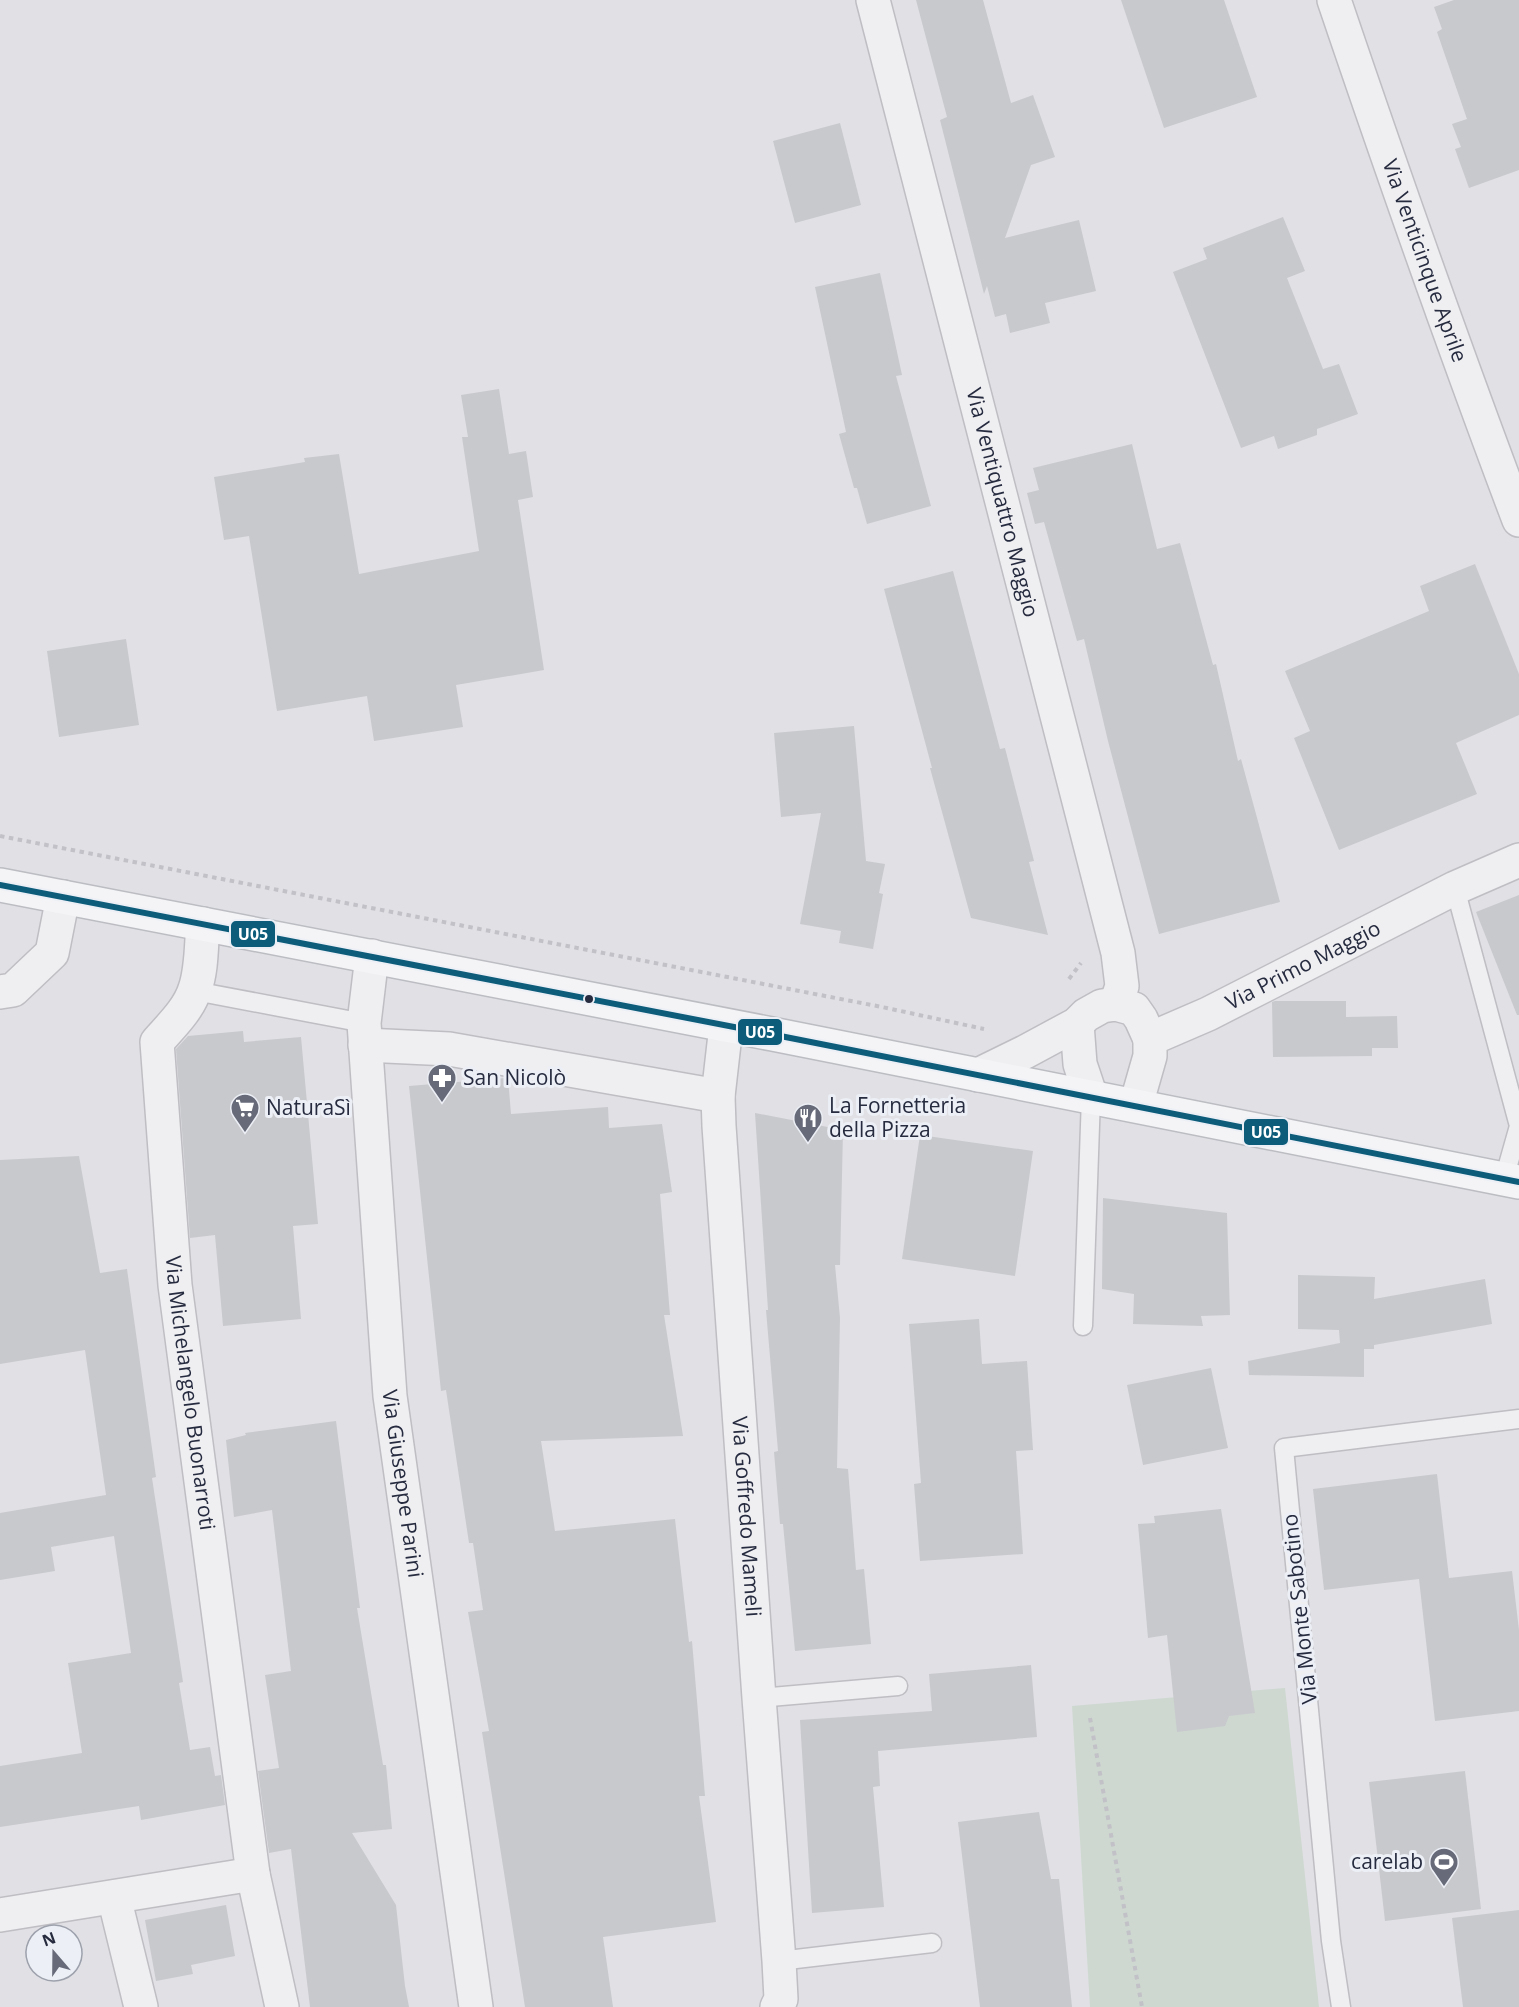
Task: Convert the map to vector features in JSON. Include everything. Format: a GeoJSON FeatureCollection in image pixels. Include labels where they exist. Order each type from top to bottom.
{"type":"FeatureCollection","features":[{"type":"Feature","properties":{"kind":"main road"},"geometry":{"type":"LineString","coordinates":[[0,885],[871,1052],[1511,1180]]}},
{"type":"Feature","properties":{"kind":"street","name":"Via Ventiquattro Maggio"},"geometry":{"type":"LineString","coordinates":[[873,0],[1118,953],[1122,986],[1116,1004]]}},
{"type":"Feature","properties":{"kind":"street","name":"Via Venticinque Aprile"},"geometry":{"type":"LineString","coordinates":[[1334,0],[1376,125],[1519,520]]}},
{"type":"Feature","properties":{"kind":"street","name":"Via Primo Maggio"},"geometry":{"type":"LineString","coordinates":[[1150,1039],[1208,1014],[1455,888],[1519,860]]}},
{"type":"Feature","properties":{"kind":"street"},"geometry":{"type":"LineString","coordinates":[[0,992],[14,990],[52,953],[63,897]]}},
{"type":"Feature","properties":{"kind":"street","name":"Via Michelangelo Buonarroti"},"geometry":{"type":"LineString","coordinates":[[203,924],[195,991],[180,1016],[157,1042],[174,1285],[253,1874],[282,2007]]}},
{"type":"Feature","properties":{"kind":"street","name":"Via Giuseppe Parini"},"geometry":{"type":"LineString","coordinates":[[372,956],[365,1034],[390,1396],[476,2007]]}},
{"type":"Feature","properties":{"kind":"street"},"geometry":{"type":"LineString","coordinates":[[978,1075],[1077,1024],[1086,1015],[1102,1006],[1116,1004],[1134,1009],[1150,1039],[1150,1056],[1136,1106]]}},
{"type":"Feature","properties":{"kind":"street"},"geometry":{"type":"LineString","coordinates":[[1077,1024],[1080,1064],[1091,1097]]}},
{"type":"Feature","properties":{"kind":"street","name":"Via Goffredo Mameli"},"geometry":{"type":"LineString","coordinates":[[726,1026],[718,1096],[779,1961],[781,1999],[777,2007]]}},
{"type":"Feature","properties":{"kind":"street"},"geometry":{"type":"LineString","coordinates":[[365,1034],[718,1096]]}},
{"type":"Feature","properties":{"kind":"street"},"geometry":{"type":"LineString","coordinates":[[0,1915],[253,1874]]}},
{"type":"Feature","properties":{"kind":"street"},"geometry":{"type":"LineString","coordinates":[[114,1897],[141,2007]]}},
{"type":"Feature","properties":{"kind":"lane"},"geometry":{"type":"LineString","coordinates":[[1455,888],[1519,1126],[1511,1180]]}},
{"type":"Feature","properties":{"kind":"lane"},"geometry":{"type":"LineString","coordinates":[[195,991],[365,1034]]}},
{"type":"Feature","properties":{"kind":"lane"},"geometry":{"type":"LineString","coordinates":[[1083,1326],[1091,1097]]}},
{"type":"Feature","properties":{"kind":"lane","name":"Via Monte Sabotino"},"geometry":{"type":"LineString","coordinates":[[1341,2007],[1331,1941],[1284,1448],[1519,1419]]}},
{"type":"Feature","properties":{"kind":"lane"},"geometry":{"type":"LineString","coordinates":[[759,1698],[898,1686]]}},
{"type":"Feature","properties":{"kind":"lane"},"geometry":{"type":"LineString","coordinates":[[779,1961],[933,1943]]}},
{"type":"Feature","properties":{"kind":"path"},"geometry":{"type":"LineString","coordinates":[[0,836],[985,1029]]}},
{"type":"Feature","properties":{"kind":"path"},"geometry":{"type":"LineString","coordinates":[[1066,983],[1080,964],[1118,953]]}},
{"type":"Feature","properties":{"kind":"path"},"geometry":{"type":"LineString","coordinates":[[1090,1718],[1142,2007]]}},
{"type":"Feature","properties":{"kind":"shaded area"},"geometry":{"type":"Polygon","coordinates":[[[1285,1688],[1319,2007],[1090,2007],[1072,1706],[1285,1688]]]}},
{"type":"Feature","properties":{"kind":"building"},"geometry":{"type":"Polygon","coordinates":[[[916,0],[983,0],[1011,103],[1033,95],[1055,157],[1031,165],[1005,238],[1079,220],[1096,291],[1045,303],[1050,323],[1010,333],[1006,314],[995,317],[987,286],[984,294],[940,120],[947,117],[916,0]]]}},
{"type":"Feature","properties":{"kind":"building"},"geometry":{"type":"Polygon","coordinates":[[[1121,0],[1224,0],[1257,97],[1164,128],[1121,0]]]}},
{"type":"Feature","properties":{"kind":"building"},"geometry":{"type":"Polygon","coordinates":[[[1454,0],[1519,0],[1519,170],[1469,188],[1455,149],[1461,147],[1452,124],[1467,119],[1437,32],[1442,29],[1434,7],[1454,0]]]}},
{"type":"Feature","properties":{"kind":"building"},"geometry":{"type":"Polygon","coordinates":[[[840,123],[861,205],[795,223],[773,141],[840,123]]]}},
{"type":"Feature","properties":{"kind":"building"},"geometry":{"type":"Polygon","coordinates":[[[1283,217],[1305,271],[1287,278],[1323,369],[1339,364],[1358,414],[1317,429],[1317,435],[1278,449],[1274,436],[1241,448],[1173,272],[1207,259],[1203,248],[1283,217]]]}},
{"type":"Feature","properties":{"kind":"building"},"geometry":{"type":"Polygon","coordinates":[[[880,273],[902,375],[896,376],[931,506],[867,524],[839,434],[846,432],[815,287],[880,273]]]}},
{"type":"Feature","properties":{"kind":"building"},"geometry":{"type":"Polygon","coordinates":[[[499,389],[509,454],[526,451],[533,497],[518,500],[544,670],[456,685],[463,727],[374,741],[367,696],[277,711],[249,536],[224,540],[214,477],[305,462],[304,458],[339,454],[359,574],[479,551],[462,437],[468,437],[461,395],[499,389]]]}},
{"type":"Feature","properties":{"kind":"building"},"geometry":{"type":"Polygon","coordinates":[[[1132,444],[1157,549],[1180,543],[1213,665],[1216,664],[1238,761],[1241,759],[1280,902],[1159,934],[1108,741],[1084,639],[1077,641],[1044,522],[1035,524],[1027,493],[1039,490],[1033,468],[1132,444]]]}},
{"type":"Feature","properties":{"kind":"building"},"geometry":{"type":"Polygon","coordinates":[[[1475,564],[1519,674],[1519,715],[1456,743],[1477,794],[1339,850],[1294,738],[1310,731],[1285,671],[1429,611],[1420,586],[1475,564]]]}},
{"type":"Feature","properties":{"kind":"building"},"geometry":{"type":"Polygon","coordinates":[[[953,571],[1000,749],[1005,748],[1034,861],[1029,862],[1048,935],[971,918],[930,768],[932,768],[884,589],[953,571]]]}},
{"type":"Feature","properties":{"kind":"building"},"geometry":{"type":"Polygon","coordinates":[[[126,639],[139,725],[59,737],[47,651],[126,639]]]}},
{"type":"Feature","properties":{"kind":"building"},"geometry":{"type":"Polygon","coordinates":[[[854,726],[866,861],[885,864],[879,893],[883,894],[873,949],[839,943],[841,931],[800,924],[821,813],[781,817],[774,733],[854,726]]]}},
{"type":"Feature","properties":{"kind":"building"},"geometry":{"type":"Polygon","coordinates":[[[1519,895],[1519,1015],[1517,1015],[1476,912],[1519,895]]]}},
{"type":"Feature","properties":{"kind":"building"},"geometry":{"type":"Polygon","coordinates":[[[1346,1001],[1346,1017],[1397,1016],[1398,1048],[1372,1048],[1372,1056],[1273,1057],[1272,1002],[1346,1001]]]}},
{"type":"Feature","properties":{"kind":"building","name":"NaturaSì"},"geometry":{"type":"Polygon","coordinates":[[[243,1031],[244,1042],[301,1037],[318,1224],[293,1226],[301,1319],[223,1326],[215,1235],[190,1238],[176,1049],[188,1036],[243,1031]]]}},
{"type":"Feature","properties":{"kind":"building"},"geometry":{"type":"Polygon","coordinates":[[[508,1078],[511,1114],[608,1107],[609,1128],[662,1124],[672,1192],[660,1194],[670,1315],[664,1315],[683,1436],[541,1441],[555,1531],[675,1519],[689,1642],[692,1641],[705,1796],[699,1796],[716,1922],[603,1937],[613,2007],[525,2007],[482,1732],[489,1731],[468,1612],[483,1610],[473,1543],[469,1543],[446,1390],[441,1391],[409,1086],[508,1078]]]}},
{"type":"Feature","properties":{"kind":"building"},"geometry":{"type":"Polygon","coordinates":[[[755,1113],[843,1130],[840,1265],[835,1265],[840,1318],[837,1468],[848,1469],[856,1570],[864,1569],[871,1644],[795,1651],[774,1452],[778,1451],[766,1310],[768,1310],[755,1113]]]}},
{"type":"Feature","properties":{"kind":"building"},"geometry":{"type":"Polygon","coordinates":[[[920,1135],[1033,1151],[1015,1276],[902,1259],[920,1135]]]}},
{"type":"Feature","properties":{"kind":"building"},"geometry":{"type":"Polygon","coordinates":[[[79,1156],[100,1273],[127,1269],[156,1477],[152,1478],[183,1682],[179,1683],[190,1750],[210,1747],[215,1776],[221,1775],[225,1805],[141,1820],[139,1806],[0,1827],[0,1766],[82,1753],[68,1663],[131,1653],[114,1536],[51,1547],[55,1571],[0,1580],[0,1513],[106,1495],[85,1350],[0,1364],[0,1160],[79,1156]]]}},
{"type":"Feature","properties":{"kind":"building"},"geometry":{"type":"Polygon","coordinates":[[[1103,1198],[1227,1213],[1230,1315],[1201,1316],[1203,1326],[1133,1324],[1134,1294],[1102,1289],[1103,1198]]]}},
{"type":"Feature","properties":{"kind":"building"},"geometry":{"type":"Polygon","coordinates":[[[1298,1275],[1375,1277],[1374,1299],[1485,1279],[1492,1324],[1374,1345],[1374,1349],[1364,1349],[1364,1377],[1249,1375],[1248,1361],[1340,1343],[1339,1330],[1298,1329],[1298,1275]]]}},
{"type":"Feature","properties":{"kind":"building"},"geometry":{"type":"Polygon","coordinates":[[[979,1319],[982,1364],[1027,1361],[1033,1450],[1016,1451],[1023,1554],[920,1561],[914,1484],[921,1483],[909,1324],[979,1319]]]}},
{"type":"Feature","properties":{"kind":"building"},"geometry":{"type":"Polygon","coordinates":[[[1211,1368],[1228,1448],[1143,1465],[1127,1385],[1211,1368]]]}},
{"type":"Feature","properties":{"kind":"building"},"geometry":{"type":"Polygon","coordinates":[[[336,1421],[360,1608],[357,1608],[383,1765],[386,1765],[392,1829],[352,1833],[396,1905],[409,2007],[310,2007],[291,1849],[269,1853],[258,1771],[279,1768],[265,1675],[291,1671],[272,1510],[234,1517],[226,1440],[246,1435],[245,1433],[336,1421]]]}},
{"type":"Feature","properties":{"kind":"building"},"geometry":{"type":"Polygon","coordinates":[[[1437,1474],[1449,1578],[1512,1571],[1519,1630],[1519,1711],[1435,1721],[1419,1579],[1324,1590],[1313,1489],[1437,1474]]]}},
{"type":"Feature","properties":{"kind":"building"},"geometry":{"type":"Polygon","coordinates":[[[1221,1509],[1255,1713],[1229,1716],[1225,1726],[1177,1732],[1167,1635],[1148,1638],[1138,1524],[1155,1523],[1154,1516],[1221,1509]]]}},
{"type":"Feature","properties":{"kind":"building"},"geometry":{"type":"Polygon","coordinates":[[[1031,1665],[1037,1737],[878,1751],[880,1786],[873,1787],[884,1907],[812,1913],[800,1720],[932,1711],[929,1674],[1031,1665]]]}},
{"type":"Feature","properties":{"kind":"building"},"geometry":{"type":"Polygon","coordinates":[[[1465,1771],[1481,1909],[1385,1921],[1369,1782],[1465,1771]]]}},
{"type":"Feature","properties":{"kind":"building"},"geometry":{"type":"Polygon","coordinates":[[[1039,1812],[1051,1879],[1059,1879],[1072,2007],[980,2007],[958,1822],[1039,1812]]]}},
{"type":"Feature","properties":{"kind":"building"},"geometry":{"type":"Polygon","coordinates":[[[226,1905],[235,1956],[191,1965],[193,1974],[156,1981],[145,1920],[226,1905]]]}},
{"type":"Feature","properties":{"kind":"building"},"geometry":{"type":"Polygon","coordinates":[[[1519,1910],[1519,2007],[1463,2007],[1452,1918],[1519,1910]]]}},
{"type":"Feature","properties":{"kind":"transit line","name":"U05"},"geometry":{"type":"LineString","coordinates":[[0,885],[1519,1182]]}},
{"type":"Feature","properties":{"kind":"place","name":"San Nicolò"},"geometry":{"type":"Point","coordinates":[442,1104]}},
{"type":"Feature","properties":{"kind":"place","name":"NaturaSì"},"geometry":{"type":"Point","coordinates":[245,1134]}},
{"type":"Feature","properties":{"kind":"place","name":"La Fornetteria della Pizza"},"geometry":{"type":"Point","coordinates":[808,1144]}},
{"type":"Feature","properties":{"kind":"place","name":"carelab"},"geometry":{"type":"Point","coordinates":[1444,1888]}}]}
